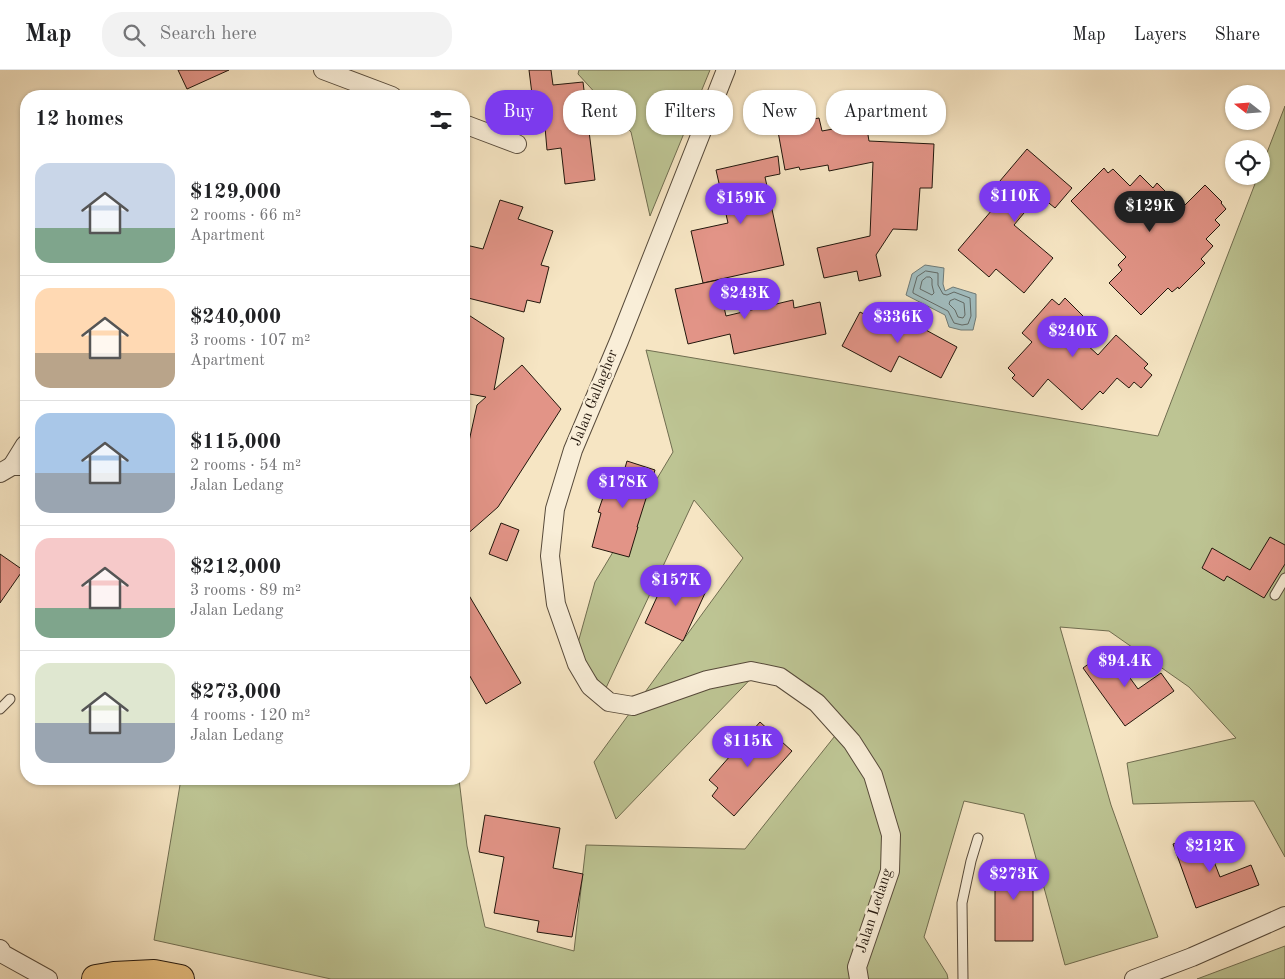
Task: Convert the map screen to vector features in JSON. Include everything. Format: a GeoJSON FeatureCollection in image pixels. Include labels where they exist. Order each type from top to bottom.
{"type":"FeatureCollection","features":[{"type":"Feature","properties":{"kind":"main road"},"geometry":{"type":"LineString","coordinates":[[96,979],[154,974],[180,979]]}},
{"type":"Feature","properties":{"kind":"street"},"geometry":{"type":"LineString","coordinates":[[323,70],[376,90]]}},
{"type":"Feature","properties":{"kind":"street","name":"Jalan Gallagher"},"geometry":{"type":"LineString","coordinates":[[634,706],[609,702],[590,686],[578,664],[556,604],[550,556],[555,509],[574,450],[726,70]]}},
{"type":"Feature","properties":{"kind":"street"},"geometry":{"type":"LineString","coordinates":[[470,126],[517,144]]}},
{"type":"Feature","properties":{"kind":"street"},"geometry":{"type":"LineString","coordinates":[[13,468],[20,455]]}},
{"type":"Feature","properties":{"kind":"street","name":"Jalan Ledang"},"geometry":{"type":"LineString","coordinates":[[634,706],[707,680],[751,671],[780,677],[817,702],[852,742],[873,776],[891,835],[890,871],[857,967],[859,979]]}},
{"type":"Feature","properties":{"kind":"street"},"geometry":{"type":"LineString","coordinates":[[1134,979],[1192,957],[1285,916]]}},
{"type":"Feature","properties":{"kind":"street"},"geometry":{"type":"LineString","coordinates":[[0,949],[4,954],[48,979]]}},
{"type":"Feature","properties":{"kind":"lane"},"geometry":{"type":"LineString","coordinates":[[1275,595],[1285,578]]}},
{"type":"Feature","properties":{"kind":"lane"},"geometry":{"type":"LineString","coordinates":[[0,709],[10,699]]}},
{"type":"Feature","properties":{"kind":"lane"},"geometry":{"type":"LineString","coordinates":[[962,979],[962,903],[978,838]]}},
{"type":"Feature","properties":{"kind":"green space"},"geometry":{"type":"Polygon","coordinates":[[[579,70],[710,70],[702,90],[646,90],[646,135],[683,135],[650,216],[632,135],[636,135],[636,90],[593,90],[578,74],[579,70]]]}},
{"type":"Feature","properties":{"kind":"green space"},"geometry":{"type":"Polygon","coordinates":[[[1285,106],[1285,857],[1254,801],[1133,804],[1127,763],[1236,738],[1189,687],[1109,631],[1060,627],[1111,805],[1158,937],[1065,965],[1024,814],[964,801],[924,937],[947,974],[948,979],[331,979],[154,940],[180,785],[460,785],[467,846],[485,927],[574,951],[586,845],[745,849],[846,722],[810,686],[764,665],[616,819],[594,762],[743,558],[694,500],[605,690],[576,650],[595,582],[673,452],[646,350],[1158,436],[1255,185],[1270,185],[1270,145],[1285,106]]]}},
{"type":"Feature","properties":{"kind":"green space"},"geometry":{"type":"Polygon","coordinates":[[[1285,946],[1285,979],[1197,979],[1285,946]]]}},
{"type":"Feature","properties":{"kind":"water"},"geometry":{"type":"Polygon","coordinates":[[[925,265],[944,268],[943,284],[945,291],[953,287],[976,294],[976,317],[973,330],[949,327],[945,315],[906,295],[912,274],[925,265]]]}},
{"type":"Feature","properties":{"kind":"building"},"geometry":{"type":"Polygon","coordinates":[[[178,70],[229,70],[187,89],[178,70]]]}},
{"type":"Feature","properties":{"kind":"building"},"geometry":{"type":"Polygon","coordinates":[[[529,70],[551,70],[553,85],[583,82],[584,90],[563,90],[563,135],[589,135],[595,180],[565,184],[561,148],[547,150],[546,135],[553,135],[553,90],[532,90],[529,70]]]}},
{"type":"Feature","properties":{"kind":"building"},"geometry":{"type":"Polygon","coordinates":[[[819,118],[822,131],[826,130],[826,135],[868,135],[869,141],[934,144],[932,188],[920,188],[917,230],[893,229],[876,255],[881,276],[859,281],[857,271],[824,278],[817,248],[870,236],[873,162],[829,171],[828,165],[800,170],[799,167],[785,170],[779,135],[816,135],[816,119],[819,118]]]}},
{"type":"Feature","properties":{"kind":"building"},"geometry":{"type":"Polygon","coordinates":[[[1027,149],[1072,188],[1055,208],[1039,195],[1014,225],[1053,258],[1024,293],[996,269],[989,277],[958,250],[992,210],[983,201],[1027,149]]]}},
{"type":"Feature","properties":{"kind":"building"},"geometry":{"type":"Polygon","coordinates":[[[778,156],[780,174],[765,177],[784,265],[703,283],[691,231],[728,223],[716,170],[778,156]]]}},
{"type":"Feature","properties":{"kind":"building"},"geometry":{"type":"Polygon","coordinates":[[[1104,168],[1108,173],[1113,169],[1130,186],[1140,175],[1153,188],[1157,183],[1182,208],[1205,185],[1222,202],[1226,209],[1215,220],[1220,225],[1206,239],[1213,246],[1201,259],[1205,263],[1179,289],[1178,287],[1172,292],[1168,288],[1141,315],[1109,283],[1122,270],[1118,265],[1126,257],[1071,201],[1104,168]]]}},
{"type":"Feature","properties":{"kind":"building"},"geometry":{"type":"Polygon","coordinates":[[[500,200],[523,207],[518,219],[553,231],[541,265],[549,267],[540,303],[527,300],[524,312],[470,298],[470,246],[483,249],[500,200]]]}},
{"type":"Feature","properties":{"kind":"building"},"geometry":{"type":"Polygon","coordinates":[[[718,280],[726,316],[793,300],[794,308],[820,302],[826,334],[734,354],[730,334],[688,344],[675,289],[718,280]]]}},
{"type":"Feature","properties":{"kind":"building"},"geometry":{"type":"Polygon","coordinates":[[[1065,298],[1084,317],[1071,330],[1098,355],[1116,335],[1148,364],[1144,368],[1152,375],[1141,388],[1134,382],[1129,388],[1117,378],[1103,394],[1100,391],[1082,410],[1048,379],[1033,397],[1012,378],[1015,375],[1008,368],[1032,342],[1022,333],[1052,299],[1059,305],[1065,298]]]}},
{"type":"Feature","properties":{"kind":"building"},"geometry":{"type":"Polygon","coordinates":[[[860,312],[878,321],[882,314],[910,328],[913,323],[957,347],[941,378],[899,356],[891,372],[842,346],[860,312]]]}},
{"type":"Feature","properties":{"kind":"building"},"geometry":{"type":"Polygon","coordinates":[[[470,316],[504,338],[494,390],[522,365],[561,409],[498,507],[470,532],[470,437],[477,405],[486,397],[470,394],[470,316]]]}},
{"type":"Feature","properties":{"kind":"building"},"geometry":{"type":"Polygon","coordinates":[[[627,461],[655,470],[629,557],[592,547],[601,513],[598,512],[611,474],[622,478],[627,461]]]}},
{"type":"Feature","properties":{"kind":"building"},"geometry":{"type":"Polygon","coordinates":[[[501,523],[519,530],[507,561],[489,554],[501,523]]]}},
{"type":"Feature","properties":{"kind":"building"},"geometry":{"type":"Polygon","coordinates":[[[1270,537],[1285,545],[1285,564],[1264,598],[1227,576],[1224,581],[1202,568],[1212,548],[1250,570],[1270,537]]]}},
{"type":"Feature","properties":{"kind":"building"},"geometry":{"type":"Polygon","coordinates":[[[0,554],[20,568],[20,574],[0,603],[0,554]]]}},
{"type":"Feature","properties":{"kind":"building"},"geometry":{"type":"Polygon","coordinates":[[[668,573],[706,591],[683,641],[645,623],[668,573]]]}},
{"type":"Feature","properties":{"kind":"building"},"geometry":{"type":"Polygon","coordinates":[[[470,597],[521,683],[486,704],[470,676],[470,597]]]}},
{"type":"Feature","properties":{"kind":"building"},"geometry":{"type":"Polygon","coordinates":[[[1109,649],[1138,689],[1161,673],[1174,691],[1125,726],[1083,668],[1109,649]]]}},
{"type":"Feature","properties":{"kind":"building"},"geometry":{"type":"Polygon","coordinates":[[[760,722],[792,751],[734,816],[712,796],[718,788],[709,780],[760,722]]]}},
{"type":"Feature","properties":{"kind":"building"},"geometry":{"type":"Polygon","coordinates":[[[485,815],[560,828],[553,868],[583,874],[572,937],[537,932],[539,921],[494,913],[504,857],[479,852],[485,815]]]}},
{"type":"Feature","properties":{"kind":"building"},"geometry":{"type":"Polygon","coordinates":[[[1203,833],[1220,877],[1251,865],[1259,885],[1196,908],[1173,844],[1203,833]]]}},
{"type":"Feature","properties":{"kind":"building"},"geometry":{"type":"Polygon","coordinates":[[[1033,861],[1033,941],[995,941],[995,862],[1033,861]]]}}]}
